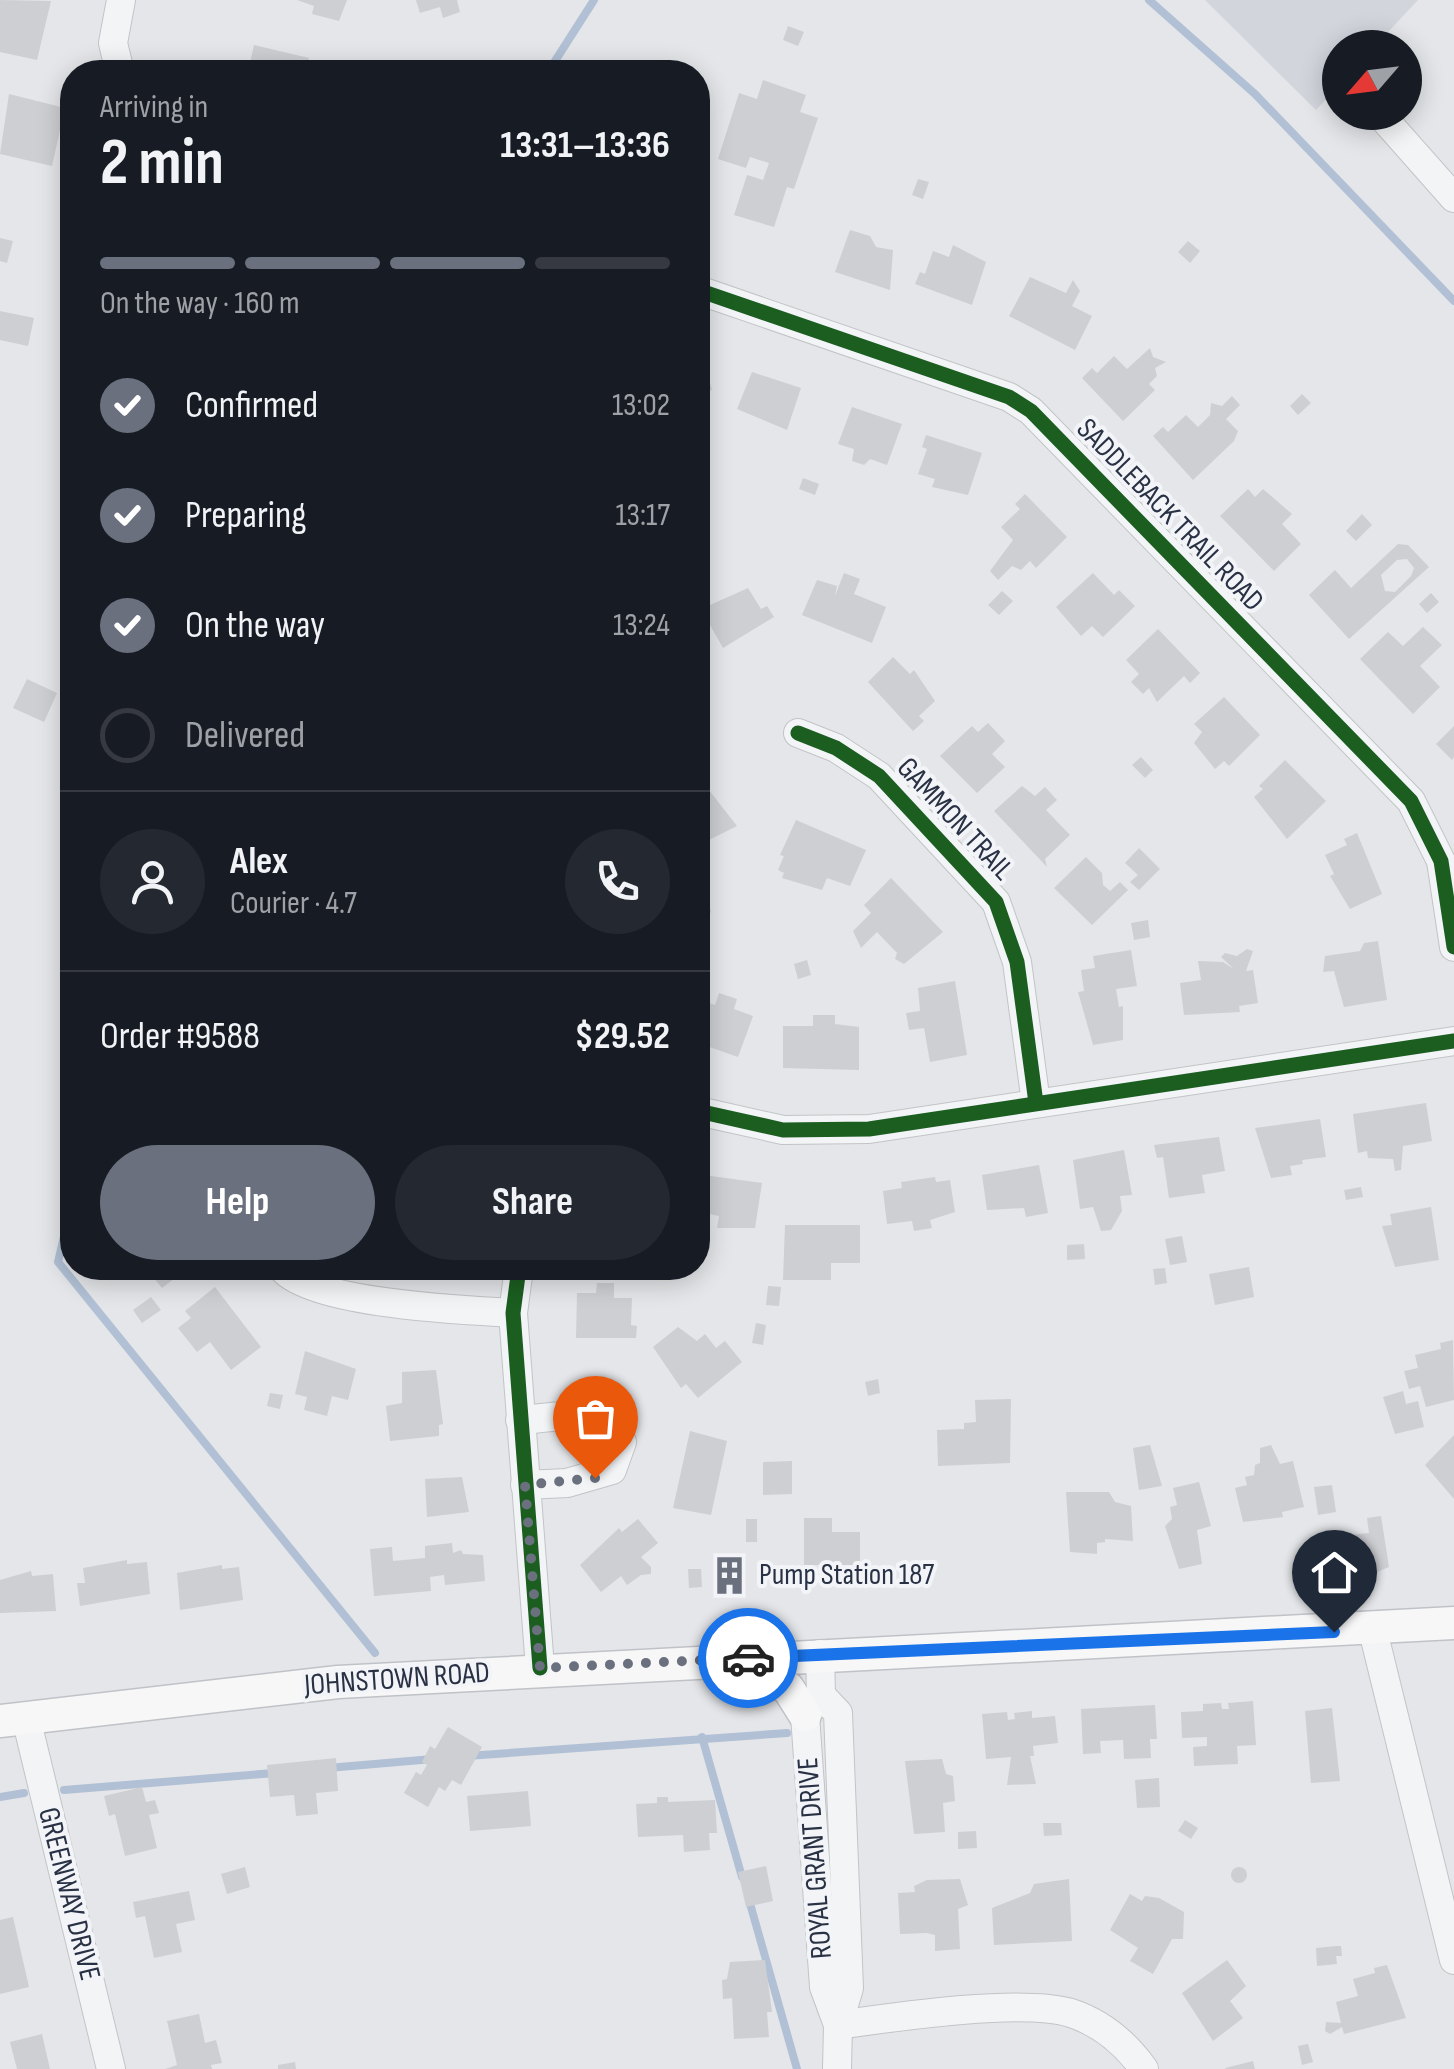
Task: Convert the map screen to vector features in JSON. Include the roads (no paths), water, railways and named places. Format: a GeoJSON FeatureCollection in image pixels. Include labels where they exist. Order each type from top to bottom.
{"type":"FeatureCollection","features":[{"type":"Feature","properties":{"kind":"main road","name":"JOHNSTOWN ROAD"},"geometry":{"type":"LineString","coordinates":[[13,1720],[338,1682],[540,1668],[1373,1631],[1454,1624]]}},
{"type":"Feature","properties":{"kind":"main road"},"geometry":{"type":"LineString","coordinates":[[732,1659],[813,1705]]}},
{"type":"Feature","properties":{"kind":"street"},"geometry":{"type":"LineString","coordinates":[[117,60],[113,43],[121,0]]}},
{"type":"Feature","properties":{"kind":"street"},"geometry":{"type":"LineString","coordinates":[[1394,130],[1454,198]]}},
{"type":"Feature","properties":{"kind":"street","name":"SADDLEBACK TRAIL ROAD"},"geometry":{"type":"LineString","coordinates":[[710,294],[1009,396],[1031,411],[1411,801],[1440,861],[1454,947]]}},
{"type":"Feature","properties":{"kind":"street","name":"GAMMON TRAIL"},"geometry":{"type":"LineString","coordinates":[[798,733],[836,748],[879,776],[996,902],[1017,962],[1036,1103]]}},
{"type":"Feature","properties":{"kind":"street"},"geometry":{"type":"LineString","coordinates":[[710,1114],[784,1130],[869,1129],[1454,1041]]}},
{"type":"Feature","properties":{"kind":"street"},"geometry":{"type":"LineString","coordinates":[[302,1280],[320,1291],[455,1310],[513,1313]]}},
{"type":"Feature","properties":{"kind":"street"},"geometry":{"type":"LineString","coordinates":[[517,1280],[513,1313],[540,1668]]}},
{"type":"Feature","properties":{"kind":"street"},"geometry":{"type":"LineString","coordinates":[[520,1420],[602,1419],[617,1430],[622,1442],[612,1470],[595,1478],[525,1485]]}},
{"type":"Feature","properties":{"kind":"street"},"geometry":{"type":"LineString","coordinates":[[1373,1631],[1454,1960]]}},
{"type":"Feature","properties":{"kind":"street","name":"ROYAL GRANT DRIVE"},"geometry":{"type":"LineString","coordinates":[[820,1654],[813,1705],[824,1988],[838,2025],[837,2069]]}},
{"type":"Feature","properties":{"kind":"street","name":"GREENWAY DRIVE"},"geometry":{"type":"LineString","coordinates":[[13,1720],[111,2069]]}},
{"type":"Feature","properties":{"kind":"street"},"geometry":{"type":"LineString","coordinates":[[838,2025],[915,2014],[1046,2008],[1080,2017],[1114,2036],[1144,2069]]}},
{"type":"Feature","properties":{"kind":"waterway"},"geometry":{"type":"LineString","coordinates":[[556,60],[594,0]]}},
{"type":"Feature","properties":{"kind":"waterway"},"geometry":{"type":"LineString","coordinates":[[1149,0],[1255,94],[1454,301]]}},
{"type":"Feature","properties":{"kind":"waterway"},"geometry":{"type":"LineString","coordinates":[[60,1254],[60,1264]]}},
{"type":"Feature","properties":{"kind":"waterway"},"geometry":{"type":"LineString","coordinates":[[73,1280],[375,1653]]}},
{"type":"Feature","properties":{"kind":"waterway"},"geometry":{"type":"LineString","coordinates":[[467,1756],[787,1733]]}},
{"type":"Feature","properties":{"kind":"waterway"},"geometry":{"type":"LineString","coordinates":[[702,1737],[742,1877]]}},
{"type":"Feature","properties":{"kind":"waterway"},"geometry":{"type":"LineString","coordinates":[[328,1768],[433,1759]]}},
{"type":"Feature","properties":{"kind":"waterway"},"geometry":{"type":"LineString","coordinates":[[64,1790],[274,1773]]}},
{"type":"Feature","properties":{"kind":"waterway"},"geometry":{"type":"LineString","coordinates":[[0,1797],[24,1793]]}},
{"type":"Feature","properties":{"kind":"waterway"},"geometry":{"type":"LineString","coordinates":[[749,1900],[797,2069]]}},
{"type":"Feature","properties":{"kind":"place","name":"Pump Station 187"},"geometry":{"type":"Point","coordinates":[729,1575]}}]}
